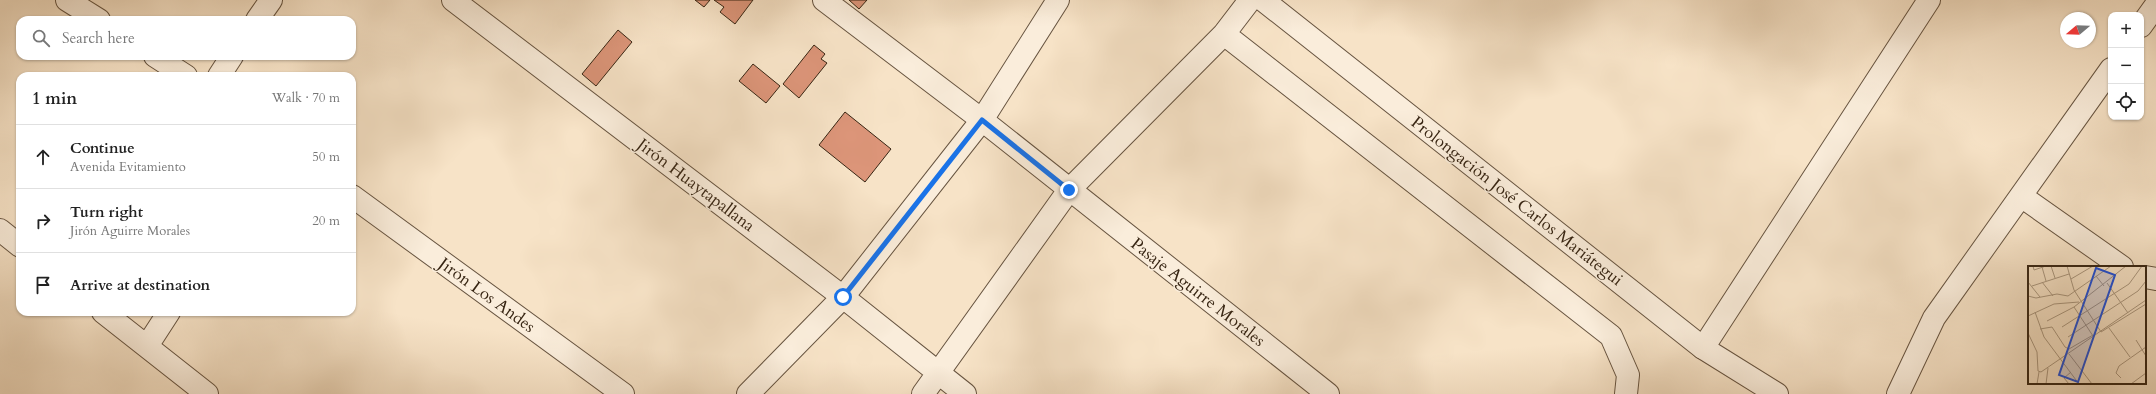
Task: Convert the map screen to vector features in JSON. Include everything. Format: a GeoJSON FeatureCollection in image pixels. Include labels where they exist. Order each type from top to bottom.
{"type":"FeatureCollection","features":[{"type":"Feature","properties":{"kind":"street"},"geometry":{"type":"LineString","coordinates":[[68,0],[93,16]]}},
{"type":"Feature","properties":{"kind":"street"},"geometry":{"type":"LineString","coordinates":[[260,16],[271,0]]}},
{"type":"Feature","properties":{"kind":"street","name":"Jirón Huaytapallana"},"geometry":{"type":"LineString","coordinates":[[453,0],[843,297],[965,394]]}},
{"type":"Feature","properties":{"kind":"street","name":"Pasaje Aguirre Morales"},"geometry":{"type":"LineString","coordinates":[[824,0],[982,120],[1328,394]]}},
{"type":"Feature","properties":{"kind":"street"},"geometry":{"type":"LineString","coordinates":[[748,394],[843,297],[982,120],[1058,0]]}},
{"type":"Feature","properties":{"kind":"street"},"geometry":{"type":"LineString","coordinates":[[923,394],[937,372],[1069,190],[1224,34],[1250,0]]}},
{"type":"Feature","properties":{"kind":"street","name":"Prolongación José Carlos Mariátegui"},"geometry":{"type":"LineString","coordinates":[[1263,0],[1703,348],[1777,394]]}},
{"type":"Feature","properties":{"kind":"street"},"geometry":{"type":"LineString","coordinates":[[1703,348],[1930,0]]}},
{"type":"Feature","properties":{"kind":"street"},"geometry":{"type":"LineString","coordinates":[[2144,22],[2156,5]]}},
{"type":"Feature","properties":{"kind":"street"},"geometry":{"type":"LineString","coordinates":[[1224,34],[1611,336],[1628,375],[1626,394]]}},
{"type":"Feature","properties":{"kind":"street"},"geometry":{"type":"LineString","coordinates":[[161,60],[180,72]]}},
{"type":"Feature","properties":{"kind":"street"},"geometry":{"type":"LineString","coordinates":[[221,72],[229,60]]}},
{"type":"Feature","properties":{"kind":"street"},"geometry":{"type":"LineString","coordinates":[[1898,394],[1934,318],[2108,72]]}},
{"type":"Feature","properties":{"kind":"street"},"geometry":{"type":"LineString","coordinates":[[2021,196],[2121,266]]}},
{"type":"Feature","properties":{"kind":"street","name":"Jirón Los Andes"},"geometry":{"type":"LineString","coordinates":[[356,199],[622,394]]}},
{"type":"Feature","properties":{"kind":"street"},"geometry":{"type":"LineString","coordinates":[[0,230],[16,243]]}},
{"type":"Feature","properties":{"kind":"street"},"geometry":{"type":"LineString","coordinates":[[2146,277],[2156,279]]}},
{"type":"Feature","properties":{"kind":"street"},"geometry":{"type":"LineString","coordinates":[[108,316],[208,394]]}},
{"type":"Feature","properties":{"kind":"street"},"geometry":{"type":"LineString","coordinates":[[147,346],[166,316]]}},
{"type":"Feature","properties":{"kind":"building"},"geometry":{"type":"Polygon","coordinates":[[[695,0],[710,0],[704,7],[695,0]]]}},
{"type":"Feature","properties":{"kind":"building"},"geometry":{"type":"Polygon","coordinates":[[[714,0],[753,0],[735,24],[720,12],[724,7],[714,0]]]}},
{"type":"Feature","properties":{"kind":"building"},"geometry":{"type":"Polygon","coordinates":[[[849,0],[867,0],[859,9],[849,0]]]}},
{"type":"Feature","properties":{"kind":"building"},"geometry":{"type":"Polygon","coordinates":[[[618,30],[632,42],[596,86],[582,74],[618,30]]]}},
{"type":"Feature","properties":{"kind":"building"},"geometry":{"type":"Polygon","coordinates":[[[814,45],[825,54],[821,59],[827,63],[799,98],[783,84],[814,45]]]}},
{"type":"Feature","properties":{"kind":"building"},"geometry":{"type":"Polygon","coordinates":[[[753,64],[780,86],[766,103],[739,81],[753,64]]]}},
{"type":"Feature","properties":{"kind":"building"},"geometry":{"type":"Polygon","coordinates":[[[845,112],[891,149],[865,182],[819,145],[845,112]]]}},
{"type":"Feature","properties":{"kind":"route"},"geometry":{"type":"LineString","coordinates":[[843,297],[982,120],[1069,190]]}}]}
